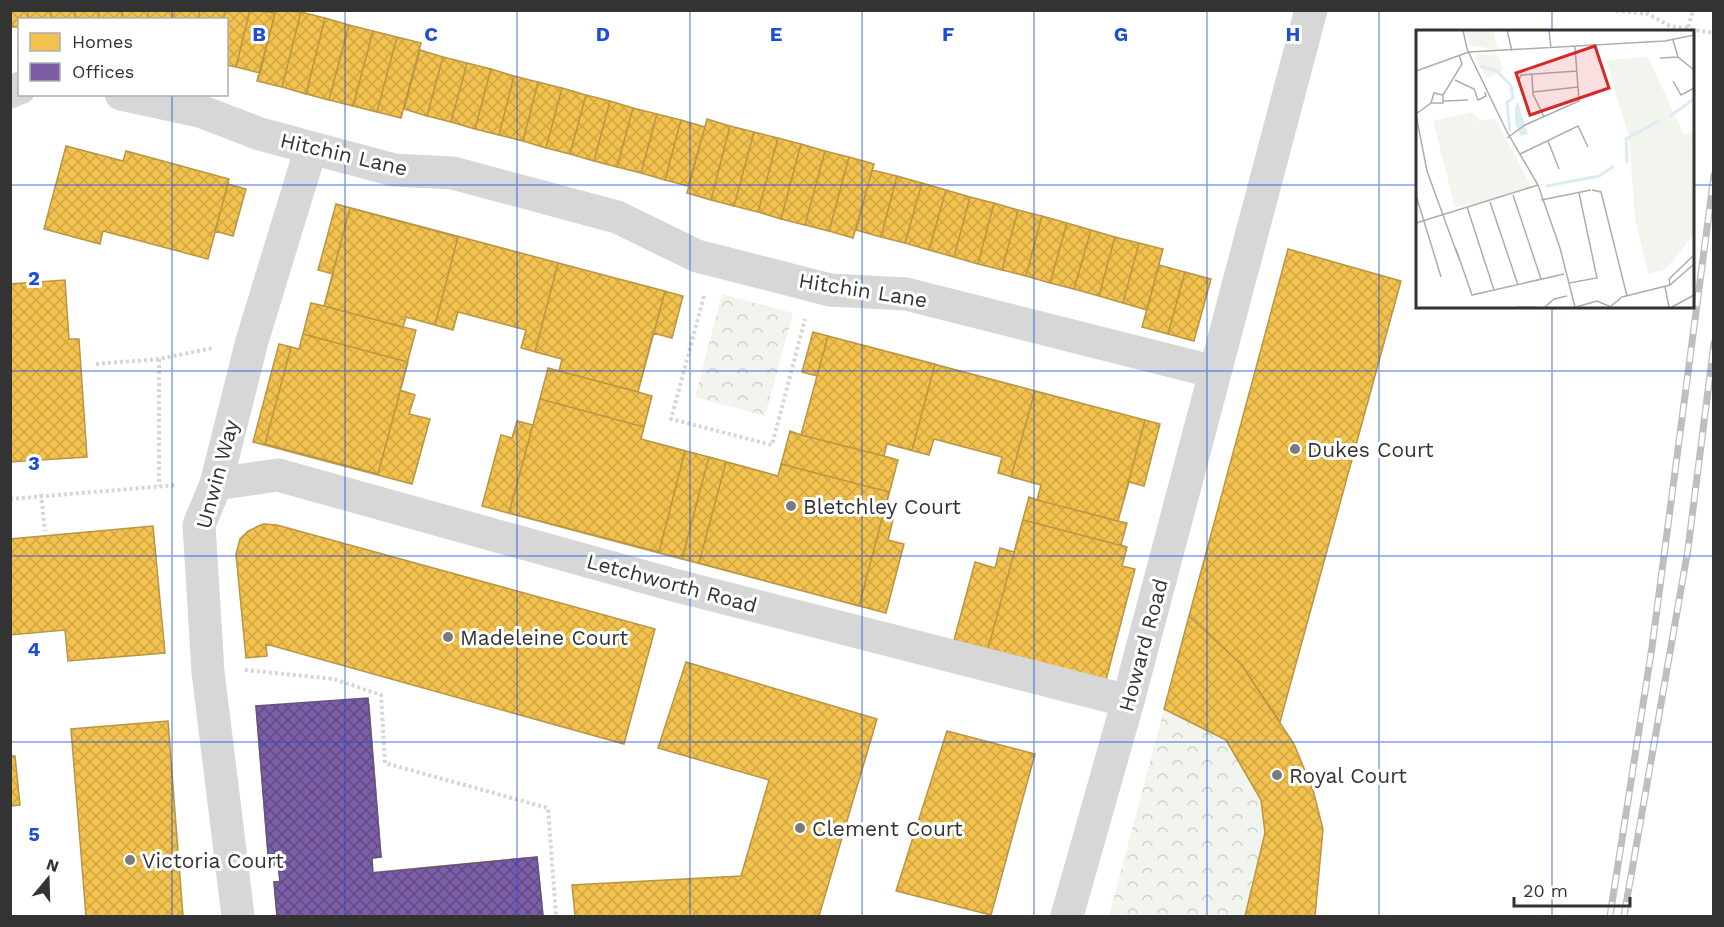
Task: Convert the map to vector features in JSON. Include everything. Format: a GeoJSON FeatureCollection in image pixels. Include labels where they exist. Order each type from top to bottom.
{"type":"FeatureCollection","features":[{"type":"Feature","properties":{"kind":"street"},"geometry":{"type":"LineString","coordinates":[[1215,372],[1311,10]]}},
{"type":"Feature","properties":{"kind":"street","name":"Hitchin Lane"},"geometry":{"type":"LineString","coordinates":[[130,96],[200,111],[260,134],[394,170],[453,173],[617,217],[697,256],[814,286],[830,290],[906,294],[1215,372]]}},
{"type":"Feature","properties":{"kind":"street","name":"Unwin Way"},"geometry":{"type":"LineString","coordinates":[[238,916],[208,672],[199,525],[216,484],[252,341],[311,148]]}},
{"type":"Feature","properties":{"kind":"street","name":"Howard Road"},"geometry":{"type":"LineString","coordinates":[[1067,916],[1128,701],[1215,372]]}},
{"type":"Feature","properties":{"kind":"street","name":"Letchworth Road"},"geometry":{"type":"LineString","coordinates":[[216,484],[278,475],[670,584],[1128,701]]}},
{"type":"Feature","properties":{"kind":"path"},"geometry":{"type":"LineString","coordinates":[[1610,10],[1647,12],[1670,26],[1688,27],[1713,33]]}},
{"type":"Feature","properties":{"kind":"path"},"geometry":{"type":"LineString","coordinates":[[1688,27],[1693,10]]}},
{"type":"Feature","properties":{"kind":"path"},"geometry":{"type":"LineString","coordinates":[[713,260],[671,419],[772,445],[814,286]]}},
{"type":"Feature","properties":{"kind":"path"},"geometry":{"type":"LineString","coordinates":[[96,364],[159,359],[252,341]]}},
{"type":"Feature","properties":{"kind":"path"},"geometry":{"type":"LineString","coordinates":[[159,359],[159,486]]}},
{"type":"Feature","properties":{"kind":"path"},"geometry":{"type":"LineString","coordinates":[[10,499],[41,494],[216,484]]}},
{"type":"Feature","properties":{"kind":"path"},"geometry":{"type":"LineString","coordinates":[[41,494],[45,531]]}},
{"type":"Feature","properties":{"kind":"path"},"geometry":{"type":"LineString","coordinates":[[208,672],[253,669],[334,679],[381,695],[386,763],[548,808],[556,916]]}},
{"type":"Feature","properties":{"kind":"green space"},"geometry":{"type":"Polygon","coordinates":[[[722,294],[793,313],[765,416],[695,397],[722,294]]]}},
{"type":"Feature","properties":{"kind":"green space"},"geometry":{"type":"Polygon","coordinates":[[[1164,709],[1226,740],[1261,800],[1265,833],[1245,916],[1109,916],[1164,709]]]}},
{"type":"Feature","properties":{"kind":"building: Homes"},"geometry":{"type":"Polygon","coordinates":[[[10,10],[28,10],[28,18],[18,18],[18,27],[10,27],[10,10]]]}},
{"type":"Feature","properties":{"kind":"building: Homes"},"geometry":{"type":"Polygon","coordinates":[[[28,10],[51,10],[51,18],[28,18],[28,10]]]}},
{"type":"Feature","properties":{"kind":"building: Homes"},"geometry":{"type":"Polygon","coordinates":[[[51,10],[75,10],[75,18],[51,18],[51,10]]]}},
{"type":"Feature","properties":{"kind":"building: Homes"},"geometry":{"type":"Polygon","coordinates":[[[75,10],[99,10],[98,18],[75,18],[75,10]]]}},
{"type":"Feature","properties":{"kind":"building: Homes"},"geometry":{"type":"Polygon","coordinates":[[[99,10],[123,10],[121,18],[98,18],[99,10]]]}},
{"type":"Feature","properties":{"kind":"building: Homes"},"geometry":{"type":"Polygon","coordinates":[[[123,10],[149,10],[147,18],[121,18],[123,10]]]}},
{"type":"Feature","properties":{"kind":"building: Homes"},"geometry":{"type":"Polygon","coordinates":[[[149,10],[175,10],[173,18],[147,18],[149,10]]]}},
{"type":"Feature","properties":{"kind":"building: Homes"},"geometry":{"type":"Polygon","coordinates":[[[175,10],[200,10],[198,18],[173,18],[175,10]]]}},
{"type":"Feature","properties":{"kind":"building: Homes"},"geometry":{"type":"Polygon","coordinates":[[[200,10],[225,10],[223,18],[198,18],[200,10]]]}},
{"type":"Feature","properties":{"kind":"building: Homes"},"geometry":{"type":"Polygon","coordinates":[[[225,10],[250,10],[236,67],[228,65],[228,18],[223,18],[225,10]]]}},
{"type":"Feature","properties":{"kind":"building: Homes"},"geometry":{"type":"Polygon","coordinates":[[[250,10],[275,13],[260,73],[236,67],[250,10]]]}},
{"type":"Feature","properties":{"kind":"building: Homes"},"geometry":{"type":"Polygon","coordinates":[[[276,10],[301,12],[282,87],[257,81],[276,10]]]}},
{"type":"Feature","properties":{"kind":"building: Homes"},"geometry":{"type":"Polygon","coordinates":[[[301,12],[325,18],[306,94],[282,87],[301,12]]]}},
{"type":"Feature","properties":{"kind":"building: Homes"},"geometry":{"type":"Polygon","coordinates":[[[325,18],[349,25],[329,100],[306,94],[325,18]]]}},
{"type":"Feature","properties":{"kind":"building: Homes"},"geometry":{"type":"Polygon","coordinates":[[[349,25],[373,31],[353,106],[329,100],[349,25]]]}},
{"type":"Feature","properties":{"kind":"building: Homes"},"geometry":{"type":"Polygon","coordinates":[[[373,31],[397,37],[377,112],[353,106],[373,31]]]}},
{"type":"Feature","properties":{"kind":"building: Homes"},"geometry":{"type":"Polygon","coordinates":[[[397,37],[421,43],[401,118],[377,112],[397,37]]]}},
{"type":"Feature","properties":{"kind":"building: Homes"},"geometry":{"type":"Polygon","coordinates":[[[420,50],[443,57],[427,116],[404,109],[420,50]]]}},
{"type":"Feature","properties":{"kind":"building: Homes"},"geometry":{"type":"Polygon","coordinates":[[[443,57],[467,63],[451,122],[427,116],[443,57]]]}},
{"type":"Feature","properties":{"kind":"building: Homes"},"geometry":{"type":"Polygon","coordinates":[[[467,63],[491,69],[475,129],[451,122],[467,63]]]}},
{"type":"Feature","properties":{"kind":"building: Homes"},"geometry":{"type":"Polygon","coordinates":[[[491,69],[514,76],[499,135],[475,129],[491,69]]]}},
{"type":"Feature","properties":{"kind":"building: Homes"},"geometry":{"type":"Polygon","coordinates":[[[514,76],[538,82],[523,141],[499,135],[514,76]]]}},
{"type":"Feature","properties":{"kind":"building: Homes"},"geometry":{"type":"Polygon","coordinates":[[[538,82],[562,88],[546,148],[523,141],[538,82]]]}},
{"type":"Feature","properties":{"kind":"building: Homes"},"geometry":{"type":"Polygon","coordinates":[[[562,88],[586,95],[570,154],[546,148],[562,88]]]}},
{"type":"Feature","properties":{"kind":"building: Homes"},"geometry":{"type":"Polygon","coordinates":[[[586,95],[610,101],[594,161],[570,154],[586,95]]]}},
{"type":"Feature","properties":{"kind":"building: Homes"},"geometry":{"type":"Polygon","coordinates":[[[610,101],[633,108],[617,167],[594,161],[610,101]]]}},
{"type":"Feature","properties":{"kind":"building: Homes"},"geometry":{"type":"Polygon","coordinates":[[[633,108],[657,114],[641,173],[617,167],[633,108]]]}},
{"type":"Feature","properties":{"kind":"building: Homes"},"geometry":{"type":"Polygon","coordinates":[[[657,114],[681,120],[665,180],[641,173],[657,114]]]}},
{"type":"Feature","properties":{"kind":"building: Homes"},"geometry":{"type":"Polygon","coordinates":[[[707,119],[730,126],[711,200],[687,193],[707,119]]]}},
{"type":"Feature","properties":{"kind":"building: Homes"},"geometry":{"type":"Polygon","coordinates":[[[681,120],[705,127],[688,186],[665,180],[681,120]]]}},
{"type":"Feature","properties":{"kind":"building: Homes"},"geometry":{"type":"Polygon","coordinates":[[[730,126],[754,132],[734,206],[711,200],[730,126]]]}},
{"type":"Feature","properties":{"kind":"building: Homes"},"geometry":{"type":"Polygon","coordinates":[[[754,132],[778,138],[758,212],[734,206],[754,132]]]}},
{"type":"Feature","properties":{"kind":"building: Homes"},"geometry":{"type":"Polygon","coordinates":[[[778,138],[801,144],[781,219],[758,212],[778,138]]]}},
{"type":"Feature","properties":{"kind":"building: Homes"},"geometry":{"type":"Polygon","coordinates":[[[801,144],[825,151],[805,225],[781,219],[801,144]]]}},
{"type":"Feature","properties":{"kind":"building: Homes"},"geometry":{"type":"Polygon","coordinates":[[[66,146],[123,161],[126,151],[229,179],[208,259],[103,231],[100,244],[44,229],[66,146]]]}},
{"type":"Feature","properties":{"kind":"building: Homes"},"geometry":{"type":"Polygon","coordinates":[[[825,151],[849,157],[829,231],[805,225],[825,151]]]}},
{"type":"Feature","properties":{"kind":"building: Homes"},"geometry":{"type":"Polygon","coordinates":[[[849,157],[874,164],[853,238],[829,231],[849,157]]]}},
{"type":"Feature","properties":{"kind":"building: Homes"},"geometry":{"type":"Polygon","coordinates":[[[872,170],[897,176],[881,237],[856,230],[872,170]]]}},
{"type":"Feature","properties":{"kind":"building: Homes"},"geometry":{"type":"Polygon","coordinates":[[[897,176],[922,183],[905,243],[881,237],[897,176]]]}},
{"type":"Feature","properties":{"kind":"building: Homes"},"geometry":{"type":"Polygon","coordinates":[[[922,183],[946,190],[929,250],[905,243],[922,183]]]}},
{"type":"Feature","properties":{"kind":"building: Homes"},"geometry":{"type":"Polygon","coordinates":[[[228,184],[246,189],[233,236],[215,231],[228,184]]]}},
{"type":"Feature","properties":{"kind":"building: Homes"},"geometry":{"type":"Polygon","coordinates":[[[946,190],[970,197],[954,257],[929,250],[946,190]]]}},
{"type":"Feature","properties":{"kind":"building: Homes"},"geometry":{"type":"Polygon","coordinates":[[[970,197],[994,203],[978,264],[954,257],[970,197]]]}},
{"type":"Feature","properties":{"kind":"building: Homes"},"geometry":{"type":"Polygon","coordinates":[[[994,203],[1018,210],[1002,270],[978,264],[994,203]]]}},
{"type":"Feature","properties":{"kind":"building: Homes"},"geometry":{"type":"Polygon","coordinates":[[[336,204],[683,296],[672,338],[653,333],[638,392],[652,396],[641,439],[709,457],[682,559],[482,506],[501,435],[512,438],[517,421],[533,425],[548,368],[559,371],[562,359],[521,348],[526,330],[458,312],[453,330],[406,317],[403,327],[416,330],[400,390],[415,395],[409,414],[430,419],[412,484],[253,442],[279,344],[299,349],[311,303],[324,306],[333,274],[318,270],[336,204]]]}},
{"type":"Feature","properties":{"kind":"building: Homes"},"geometry":{"type":"Polygon","coordinates":[[[350,208],[458,237],[435,325],[406,317],[403,327],[324,306],[350,208]]]}},
{"type":"Feature","properties":{"kind":"building: Homes"},"geometry":{"type":"Polygon","coordinates":[[[1018,210],[1042,216],[1026,276],[1002,270],[1018,210]]]}},
{"type":"Feature","properties":{"kind":"building: Homes"},"geometry":{"type":"Polygon","coordinates":[[[1042,216],[1067,223],[1050,283],[1026,276],[1042,216]]]}},
{"type":"Feature","properties":{"kind":"building: Homes"},"geometry":{"type":"Polygon","coordinates":[[[1067,223],[1091,230],[1074,289],[1050,283],[1067,223]]]}},
{"type":"Feature","properties":{"kind":"building: Homes"},"geometry":{"type":"Polygon","coordinates":[[[1091,230],[1115,237],[1099,296],[1074,289],[1091,230]]]}},
{"type":"Feature","properties":{"kind":"building: Homes"},"geometry":{"type":"Polygon","coordinates":[[[1115,237],[1139,243],[1123,303],[1099,296],[1115,237]]]}},
{"type":"Feature","properties":{"kind":"building: Homes"},"geometry":{"type":"Polygon","coordinates":[[[1139,243],[1163,249],[1147,310],[1123,303],[1139,243]]]}},
{"type":"Feature","properties":{"kind":"building: Homes","name":"Dukes Court"},"geometry":{"type":"Polygon","coordinates":[[[1288,249],[1401,281],[1280,722],[1241,664],[1189,616],[1288,249]]]}},
{"type":"Feature","properties":{"kind":"building: Homes"},"geometry":{"type":"Polygon","coordinates":[[[558,263],[665,291],[638,392],[559,371],[562,359],[535,352],[558,263]]]}},
{"type":"Feature","properties":{"kind":"building: Homes"},"geometry":{"type":"Polygon","coordinates":[[[1159,265],[1185,272],[1168,334],[1142,327],[1159,265]]]}},
{"type":"Feature","properties":{"kind":"building: Homes"},"geometry":{"type":"Polygon","coordinates":[[[1185,272],[1211,279],[1194,341],[1168,334],[1185,272]]]}},
{"type":"Feature","properties":{"kind":"building: Homes"},"geometry":{"type":"Polygon","coordinates":[[[65,280],[69,339],[79,339],[87,457],[10,462],[10,284],[65,280]]]}},
{"type":"Feature","properties":{"kind":"building: Homes","name":"Bletchley Court"},"geometry":{"type":"Polygon","coordinates":[[[813,332],[1160,424],[1144,486],[1129,482],[1118,521],[1127,523],[1121,545],[1127,547],[1122,566],[1135,569],[1106,680],[954,640],[975,562],[995,568],[1000,548],[1014,552],[1029,497],[1037,500],[1041,485],[998,473],[1002,457],[934,439],[929,455],[887,444],[884,456],[898,460],[884,513],[894,516],[888,540],[904,544],[886,613],[682,559],[709,457],[778,476],[790,431],[801,435],[817,376],[802,372],[813,332]]]}},
{"type":"Feature","properties":{"kind":"building: Homes"},"geometry":{"type":"Polygon","coordinates":[[[303,334],[408,362],[378,474],[265,444],[291,347],[299,349],[303,334]]]}},
{"type":"Feature","properties":{"kind":"building: Homes"},"geometry":{"type":"Polygon","coordinates":[[[828,336],[935,364],[912,450],[887,444],[884,456],[801,435],[828,336]]]}},
{"type":"Feature","properties":{"kind":"building: Homes"},"geometry":{"type":"Polygon","coordinates":[[[1035,391],[1145,420],[1118,521],[1037,500],[1041,485],[1011,477],[1035,391]]]}},
{"type":"Feature","properties":{"kind":"building: Homes"},"geometry":{"type":"Polygon","coordinates":[[[540,399],[644,427],[641,439],[685,451],[659,552],[509,513],[540,399]]]}},
{"type":"Feature","properties":{"kind":"building: Homes"},"geometry":{"type":"Polygon","coordinates":[[[726,462],[778,476],[781,464],[889,492],[859,606],[699,563],[726,462]]]}},
{"type":"Feature","properties":{"kind":"building: Homes"},"geometry":{"type":"Polygon","coordinates":[[[1023,520],[1127,547],[1122,566],[1135,569],[1106,680],[988,649],[1023,520]]]}},
{"type":"Feature","properties":{"kind":"building: Homes","name":"Madeleine Court"},"geometry":{"type":"Polygon","coordinates":[[[263,524],[277,525],[655,629],[624,744],[266,644],[267,656],[246,658],[236,554],[240,539],[248,531],[263,524]]]}},
{"type":"Feature","properties":{"kind":"building: Homes"},"geometry":{"type":"Polygon","coordinates":[[[153,526],[165,653],[68,661],[65,630],[10,635],[10,539],[153,526]]]}},
{"type":"Feature","properties":{"kind":"building: Homes","name":"Royal Court"},"geometry":{"type":"Polygon","coordinates":[[[1189,616],[1241,664],[1294,744],[1313,790],[1323,829],[1315,916],[1245,916],[1265,833],[1261,800],[1226,740],[1164,709],[1189,616]]]}},
{"type":"Feature","properties":{"kind":"building: Homes","name":"Clement Court"},"geometry":{"type":"Polygon","coordinates":[[[686,662],[877,719],[819,916],[575,916],[572,885],[741,876],[769,780],[658,748],[686,662]]]}},
{"type":"Feature","properties":{"kind":"building: Homes"},"geometry":{"type":"Polygon","coordinates":[[[369,705],[381,857],[269,866],[256,706],[369,705]]]}},
{"type":"Feature","properties":{"kind":"building: Homes","name":"Victoria Court"},"geometry":{"type":"Polygon","coordinates":[[[168,721],[183,916],[86,916],[71,729],[168,721]]]}},
{"type":"Feature","properties":{"kind":"building: Homes"},"geometry":{"type":"Polygon","coordinates":[[[947,731],[1035,754],[991,915],[896,891],[947,731]]]}},
{"type":"Feature","properties":{"kind":"building: Homes"},"geometry":{"type":"Polygon","coordinates":[[[10,756],[15,756],[20,805],[10,806],[10,756]]]}},
{"type":"Feature","properties":{"kind":"building: Homes"},"geometry":{"type":"Polygon","coordinates":[[[537,857],[543,916],[277,916],[274,882],[537,857]]]}},
{"type":"Feature","properties":{"kind":"building: Offices"},"geometry":{"type":"Polygon","coordinates":[[[368,698],[381,857],[372,858],[373,873],[537,857],[543,916],[277,916],[274,882],[280,882],[278,865],[269,866],[256,706],[368,698]]]}},
{"type":"Feature","properties":{"kind":"railway"},"geometry":{"type":"LineString","coordinates":[[1610,916],[1652,647],[1714,175]]}},
{"type":"Feature","properties":{"kind":"railway"},"geometry":{"type":"LineString","coordinates":[[1624,916],[1688,549],[1714,343]]}},
{"type":"Feature","properties":{"kind":"place","name":"Dukes Court"},"geometry":{"type":"Point","coordinates":[1295,449]}},
{"type":"Feature","properties":{"kind":"place","name":"Bletchley Court"},"geometry":{"type":"Point","coordinates":[791,506]}},
{"type":"Feature","properties":{"kind":"place","name":"Madeleine Court"},"geometry":{"type":"Point","coordinates":[448,637]}},
{"type":"Feature","properties":{"kind":"place","name":"Royal Court"},"geometry":{"type":"Point","coordinates":[1277,775]}},
{"type":"Feature","properties":{"kind":"place","name":"Clement Court"},"geometry":{"type":"Point","coordinates":[800,828]}},
{"type":"Feature","properties":{"kind":"place","name":"Victoria Court"},"geometry":{"type":"Point","coordinates":[130,860]}}]}
